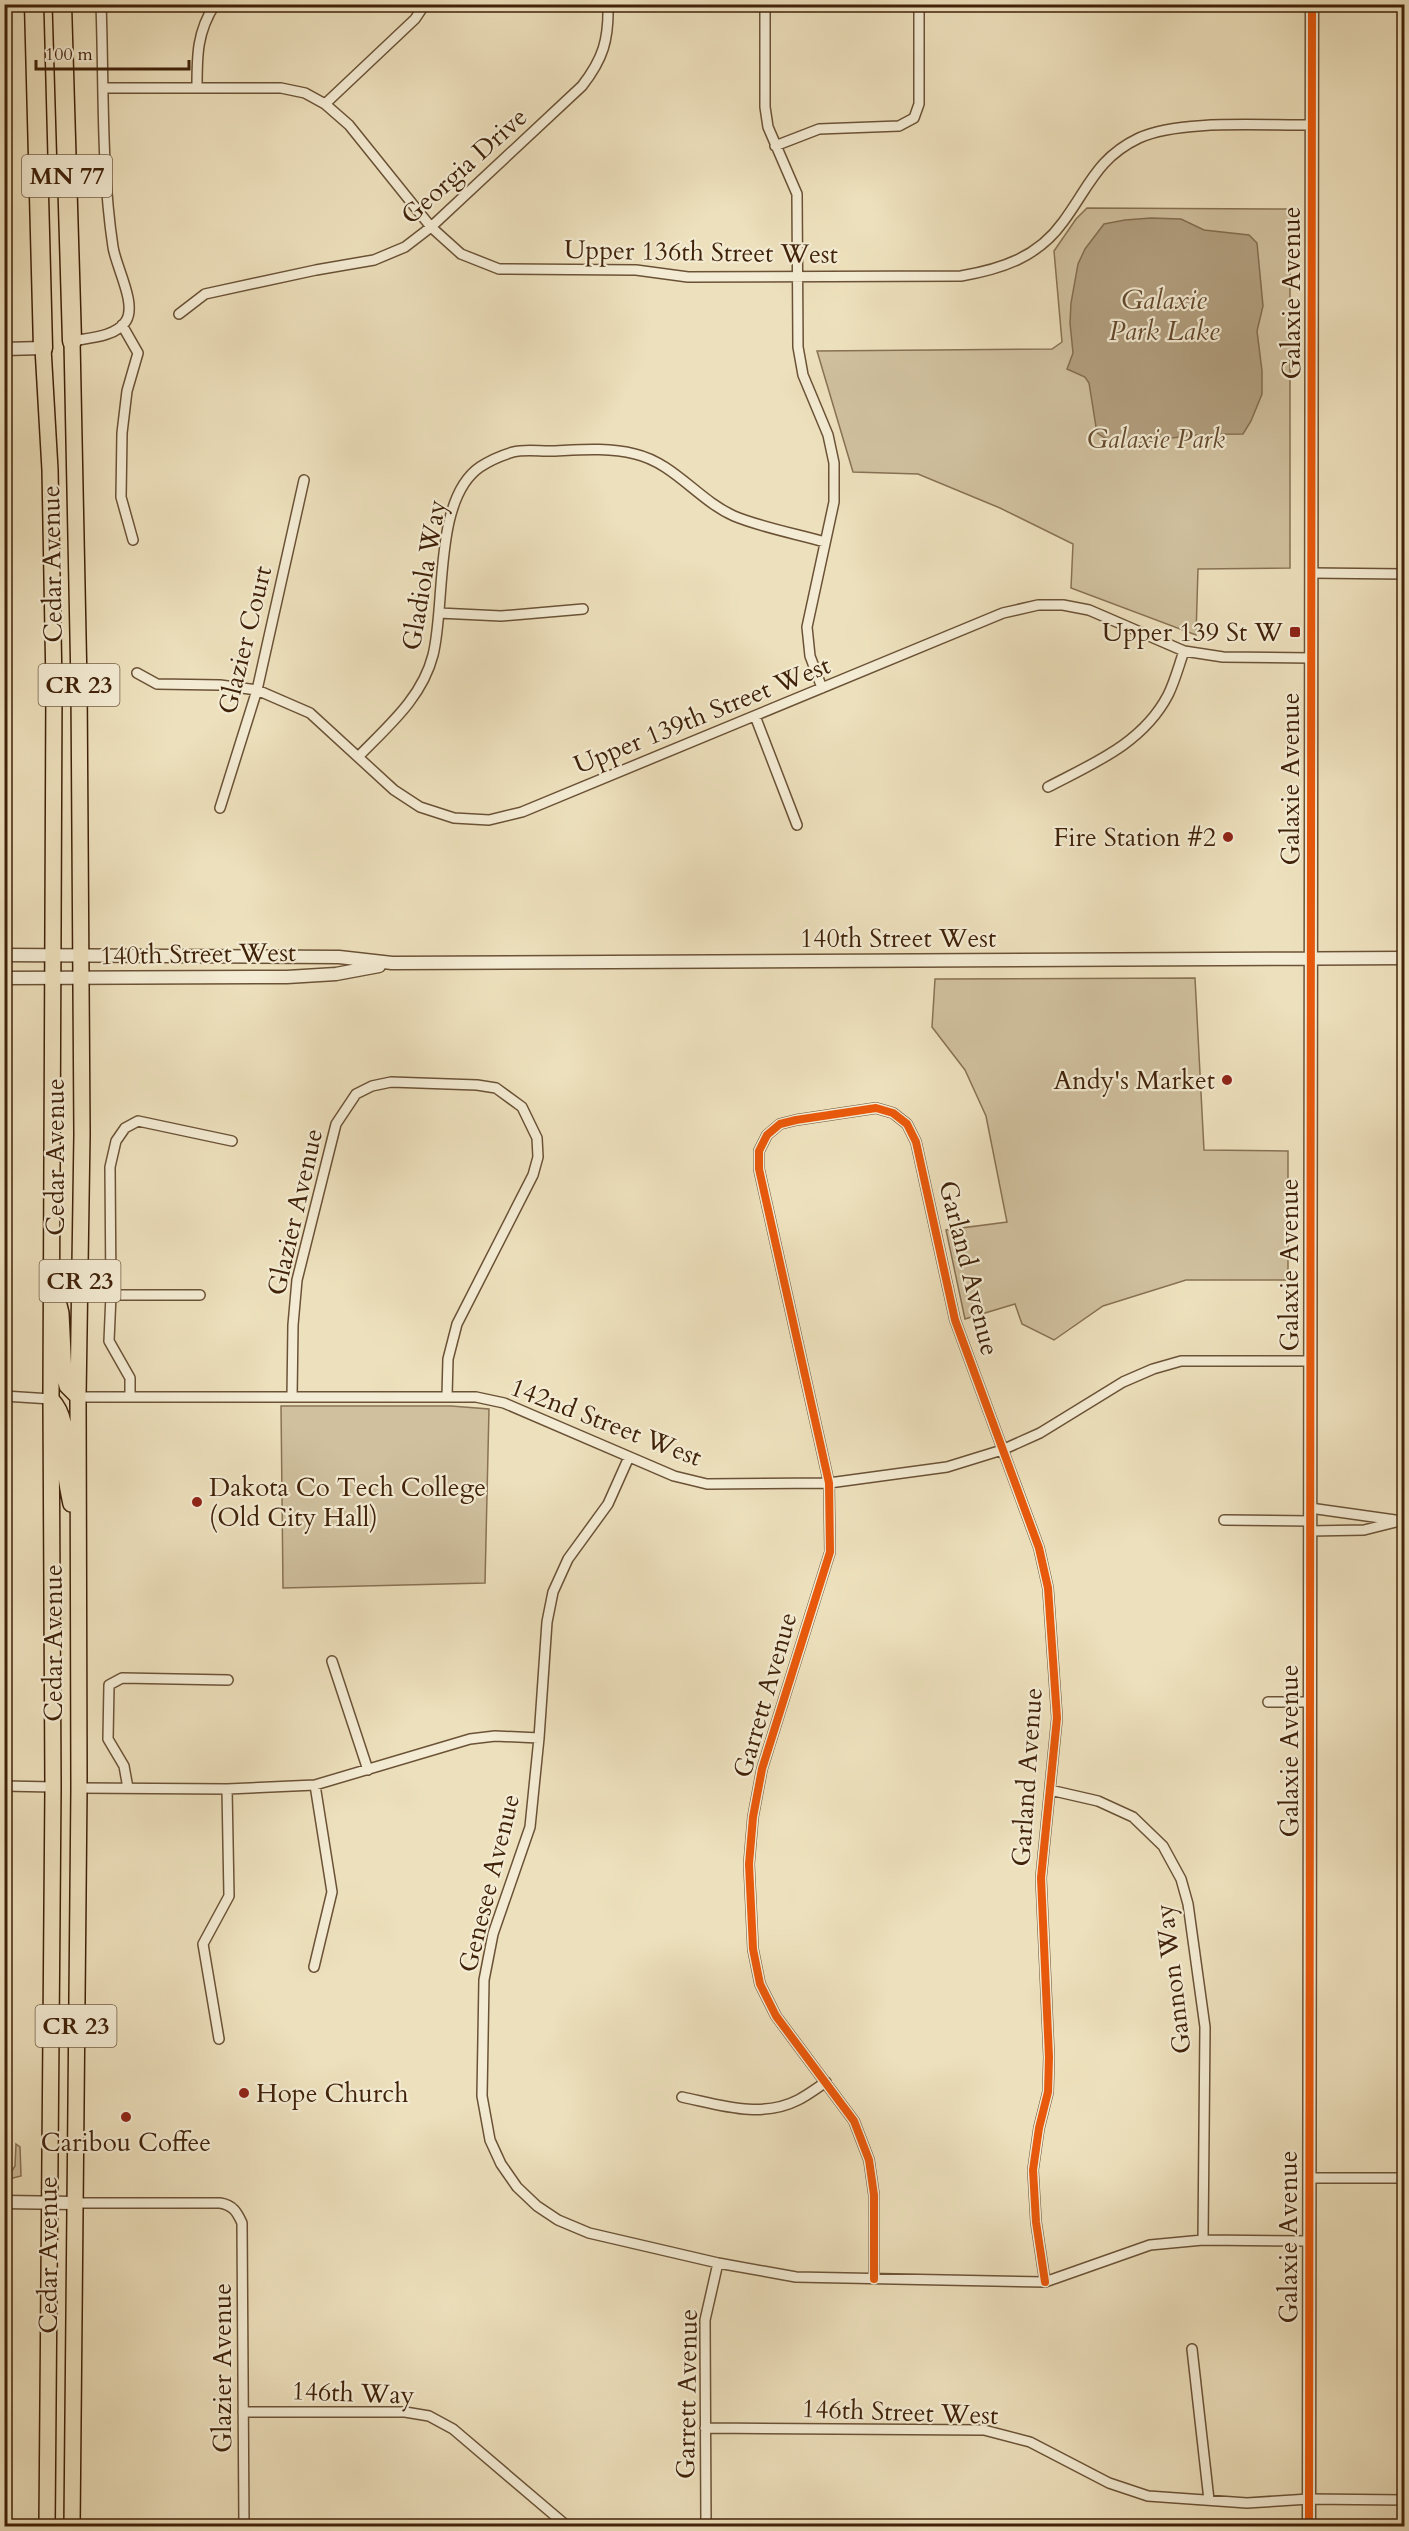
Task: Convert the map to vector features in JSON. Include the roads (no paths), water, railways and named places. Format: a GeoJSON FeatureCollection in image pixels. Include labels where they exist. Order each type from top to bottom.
{"type":"FeatureCollection","features":[{"type":"Feature","properties":{"kind":"highway","name":"Cedar Avenue"},"geometry":{"type":"LineString","coordinates":[[34,4],[43,348],[50,470],[54,686],[51,1282],[53,1787],[47,2526]]}},
{"type":"Feature","properties":{"kind":"highway","name":"Cedar Avenue"},"geometry":{"type":"LineString","coordinates":[[62,4],[79,651],[82,1134],[78,1397],[79,1788],[72,2526]]}},
{"type":"Feature","properties":{"kind":"highway"},"geometry":{"type":"LineString","coordinates":[[51,1282],[61,1313],[64,1374],[67,1386],[78,1397]]}},
{"type":"Feature","properties":{"kind":"highway"},"geometry":{"type":"LineString","coordinates":[[51,1399],[59,1408],[64,1424],[66,1476],[78,1542]]}},
{"type":"Feature","properties":{"kind":"street"},"geometry":{"type":"LineString","coordinates":[[72,341],[119,328],[126,322],[131,309],[113,251],[106,199],[101,4]]}},
{"type":"Feature","properties":{"kind":"street"},"geometry":{"type":"LineString","coordinates":[[197,87],[198,47],[205,20],[215,4]]}},
{"type":"Feature","properties":{"kind":"street"},"geometry":{"type":"LineString","coordinates":[[324,104],[415,19],[425,4]]}},
{"type":"Feature","properties":{"kind":"street","name":"Georgia Drive"},"geometry":{"type":"LineString","coordinates":[[179,314],[205,294],[374,260],[405,247],[431,227],[582,86],[596,67],[605,46],[608,4]]}},
{"type":"Feature","properties":{"kind":"street"},"geometry":{"type":"LineString","coordinates":[[765,4],[765,106],[768,127],[797,194],[798,347],[803,375],[828,435],[834,463],[834,502],[807,627],[810,656],[822,688]]}},
{"type":"Feature","properties":{"kind":"street"},"geometry":{"type":"LineString","coordinates":[[775,146],[819,129],[899,126],[914,118],[920,104],[920,4]]}},
{"type":"Feature","properties":{"kind":"street","name":"Galaxie Avenue"},"geometry":{"type":"LineString","coordinates":[[1309,2526],[1312,4]]}},
{"type":"Feature","properties":{"kind":"street","name":"Upper 136th Street West"},"geometry":{"type":"LineString","coordinates":[[104,88],[281,88],[305,93],[324,104],[349,125],[431,227],[461,254],[499,268],[636,270],[688,277],[961,276],[994,270],[1021,260],[1045,243],[1063,222],[1098,169],[1118,150],[1141,137],[1184,126],[1312,125]]}},
{"type":"Feature","properties":{"kind":"street"},"geometry":{"type":"LineString","coordinates":[[119,328],[138,354],[127,391],[122,433],[121,497],[133,540]]}},
{"type":"Feature","properties":{"kind":"street"},"geometry":{"type":"LineString","coordinates":[[4,349],[43,348]]}},
{"type":"Feature","properties":{"kind":"street","name":"Gladiola Way"},"geometry":{"type":"LineString","coordinates":[[359,756],[406,708],[422,686],[433,656],[449,520],[456,497],[466,480],[480,466],[515,451],[608,449],[637,454],[669,468],[710,501],[734,516],[825,542]]}},
{"type":"Feature","properties":{"kind":"street","name":"Glazier Court"},"geometry":{"type":"LineString","coordinates":[[219,808],[257,690],[304,480]]}},
{"type":"Feature","properties":{"kind":"street"},"geometry":{"type":"LineString","coordinates":[[1311,573],[1404,574]]}},
{"type":"Feature","properties":{"kind":"street","name":"Upper 139th Street West"},"geometry":{"type":"LineString","coordinates":[[137,673],[157,684],[220,684],[257,690],[310,713],[394,790],[420,807],[454,818],[489,820],[522,812],[1003,613],[1038,605],[1063,605],[1089,610],[1184,651],[1223,657],[1311,658]]}},
{"type":"Feature","properties":{"kind":"street"},"geometry":{"type":"LineString","coordinates":[[439,613],[501,616],[583,609]]}},
{"type":"Feature","properties":{"kind":"street"},"geometry":{"type":"LineString","coordinates":[[1048,787],[1113,754],[1141,732],[1168,695],[1184,651]]}},
{"type":"Feature","properties":{"kind":"street"},"geometry":{"type":"LineString","coordinates":[[755,716],[797,825]]}},
{"type":"Feature","properties":{"kind":"street","name":"140th Street West"},"geometry":{"type":"LineString","coordinates":[[4,955],[339,957],[392,963],[1404,958]]}},
{"type":"Feature","properties":{"kind":"street","name":"140th Street West"},"geometry":{"type":"LineString","coordinates":[[4,978],[287,977],[336,974],[392,963]]}},
{"type":"Feature","properties":{"kind":"street","name":"Glazier Avenue"},"geometry":{"type":"LineString","coordinates":[[292,1397],[292,1324],[297,1280],[336,1124],[356,1094],[372,1086],[391,1082],[477,1085],[495,1088],[522,1107],[537,1138],[538,1157],[533,1175],[457,1324],[448,1359],[447,1396]]}},
{"type":"Feature","properties":{"kind":"street","name":"Garland Avenue"},"geometry":{"type":"LineString","coordinates":[[796,1120],[876,1108],[893,1113],[907,1124],[916,1142],[955,1320],[1039,1548],[1048,1588],[1057,1718],[1041,1878],[1049,2057],[1048,2092],[1039,2128],[1034,2170],[1036,2222],[1045,2282]]}},
{"type":"Feature","properties":{"kind":"street","name":"Garrett Avenue"},"geometry":{"type":"LineString","coordinates":[[796,1120],[780,1124],[767,1135],[759,1151],[759,1169],[829,1483],[830,1552],[762,1769],[753,1817],[749,1864],[753,1949],[760,1984],[776,2016],[854,2121],[869,2160],[874,2195],[874,2279]]}},
{"type":"Feature","properties":{"kind":"street"},"geometry":{"type":"LineString","coordinates":[[130,1397],[130,1378],[109,1341],[110,1167],[116,1141],[125,1128],[138,1121],[232,1141]]}},
{"type":"Feature","properties":{"kind":"street"},"geometry":{"type":"LineString","coordinates":[[111,1295],[200,1295]]}},
{"type":"Feature","properties":{"kind":"street","name":"142nd Street West"},"geometry":{"type":"LineString","coordinates":[[78,1397],[476,1397],[504,1403],[674,1476],[707,1484],[829,1483],[947,1467],[1002,1450],[1040,1433],[1123,1382],[1153,1369],[1189,1361],[1310,1361]]}},
{"type":"Feature","properties":{"kind":"street"},"geometry":{"type":"LineString","coordinates":[[4,1396],[51,1399]]}},
{"type":"Feature","properties":{"kind":"street","name":"Genesee Avenue"},"geometry":{"type":"LineString","coordinates":[[629,1457],[608,1504],[568,1559],[553,1592],[547,1622],[530,1827],[493,1934],[484,1980],[482,2096],[490,2140],[501,2164],[517,2187],[537,2206],[558,2220],[589,2233],[718,2263],[796,2277],[1045,2282]]}},
{"type":"Feature","properties":{"kind":"street"},"geometry":{"type":"LineString","coordinates":[[1224,1520],[1402,1520]]}},
{"type":"Feature","properties":{"kind":"street"},"geometry":{"type":"LineString","coordinates":[[1310,1520],[1364,1530],[1402,1520]]}},
{"type":"Feature","properties":{"kind":"street"},"geometry":{"type":"LineString","coordinates":[[332,1661],[368,1770]]}},
{"type":"Feature","properties":{"kind":"street"},"geometry":{"type":"LineString","coordinates":[[128,1788],[124,1766],[108,1739],[109,1685],[122,1678],[228,1680]]}},
{"type":"Feature","properties":{"kind":"street"},"geometry":{"type":"LineString","coordinates":[[1268,1702],[1310,1702]]}},
{"type":"Feature","properties":{"kind":"street"},"geometry":{"type":"LineString","coordinates":[[79,1788],[227,1789],[315,1785],[470,1739],[495,1736],[539,1738]]}},
{"type":"Feature","properties":{"kind":"street"},"geometry":{"type":"LineString","coordinates":[[314,1967],[332,1892],[315,1785]]}},
{"type":"Feature","properties":{"kind":"street"},"geometry":{"type":"LineString","coordinates":[[4,1786],[53,1787]]}},
{"type":"Feature","properties":{"kind":"street"},"geometry":{"type":"LineString","coordinates":[[219,2038],[203,1944],[229,1896],[227,1789]]}},
{"type":"Feature","properties":{"kind":"street","name":"Gannon Way"},"geometry":{"type":"LineString","coordinates":[[1050,1790],[1098,1801],[1133,1817],[1162,1846],[1181,1880],[1188,1904],[1205,2027],[1203,2240]]}},
{"type":"Feature","properties":{"kind":"street"},"geometry":{"type":"LineString","coordinates":[[682,2097],[739,2109],[765,2110],[796,2101],[826,2082]]}},
{"type":"Feature","properties":{"kind":"street"},"geometry":{"type":"LineString","coordinates":[[1309,2178],[1404,2178]]}},
{"type":"Feature","properties":{"kind":"street"},"geometry":{"type":"LineString","coordinates":[[4,2202],[74,2203]]}},
{"type":"Feature","properties":{"kind":"street","name":"Glazier Avenue"},"geometry":{"type":"LineString","coordinates":[[74,2203],[220,2203],[228,2204],[237,2211],[242,2223],[244,2526]]}},
{"type":"Feature","properties":{"kind":"street"},"geometry":{"type":"LineString","coordinates":[[1045,2282],[1150,2245],[1203,2240],[1309,2241]]}},
{"type":"Feature","properties":{"kind":"street","name":"Garrett Avenue"},"geometry":{"type":"LineString","coordinates":[[706,2526],[705,2320],[718,2263]]}},
{"type":"Feature","properties":{"kind":"street"},"geometry":{"type":"LineString","coordinates":[[1192,2349],[1209,2500]]}},
{"type":"Feature","properties":{"kind":"street","name":"146th Way"},"geometry":{"type":"LineString","coordinates":[[243,2412],[405,2412],[429,2416],[453,2429],[567,2526]]}},
{"type":"Feature","properties":{"kind":"street","name":"146th Street West"},"geometry":{"type":"LineString","coordinates":[[705,2428],[984,2430],[1030,2442],[1109,2483],[1148,2496],[1247,2503],[1309,2499],[1404,2500]]}},
{"type":"Feature","properties":{"kind":"water","name":"Galaxie Park Lake"},"geometry":{"type":"Polygon","coordinates":[[[1151,218],[1181,219],[1204,230],[1249,235],[1257,243],[1263,306],[1257,331],[1262,371],[1262,394],[1243,434],[1193,435],[1128,443],[1106,438],[1097,433],[1089,383],[1085,377],[1067,369],[1073,353],[1071,303],[1078,264],[1085,249],[1104,224],[1151,218]]]}},
{"type":"Feature","properties":{"kind":"place","name":"Upper 139 St W"},"geometry":{"type":"Point","coordinates":[1295,632]}},
{"type":"Feature","properties":{"kind":"place","name":"Fire Station #2"},"geometry":{"type":"Point","coordinates":[1228,837]}},
{"type":"Feature","properties":{"kind":"place","name":"Andy's Market"},"geometry":{"type":"Point","coordinates":[1227,1080]}},
{"type":"Feature","properties":{"kind":"place","name":"Dakota Co Tech College (Old City Hall)"},"geometry":{"type":"Point","coordinates":[197,1502]}},
{"type":"Feature","properties":{"kind":"place","name":"Hope Church"},"geometry":{"type":"Point","coordinates":[244,2093]}},
{"type":"Feature","properties":{"kind":"place","name":"Caribou Coffee"},"geometry":{"type":"Point","coordinates":[126,2117]}},
{"type":"Feature","properties":{"kind":"park label","name":"Galaxie Park"},"geometry":{"type":"Point","coordinates":[1156,439]}}]}
